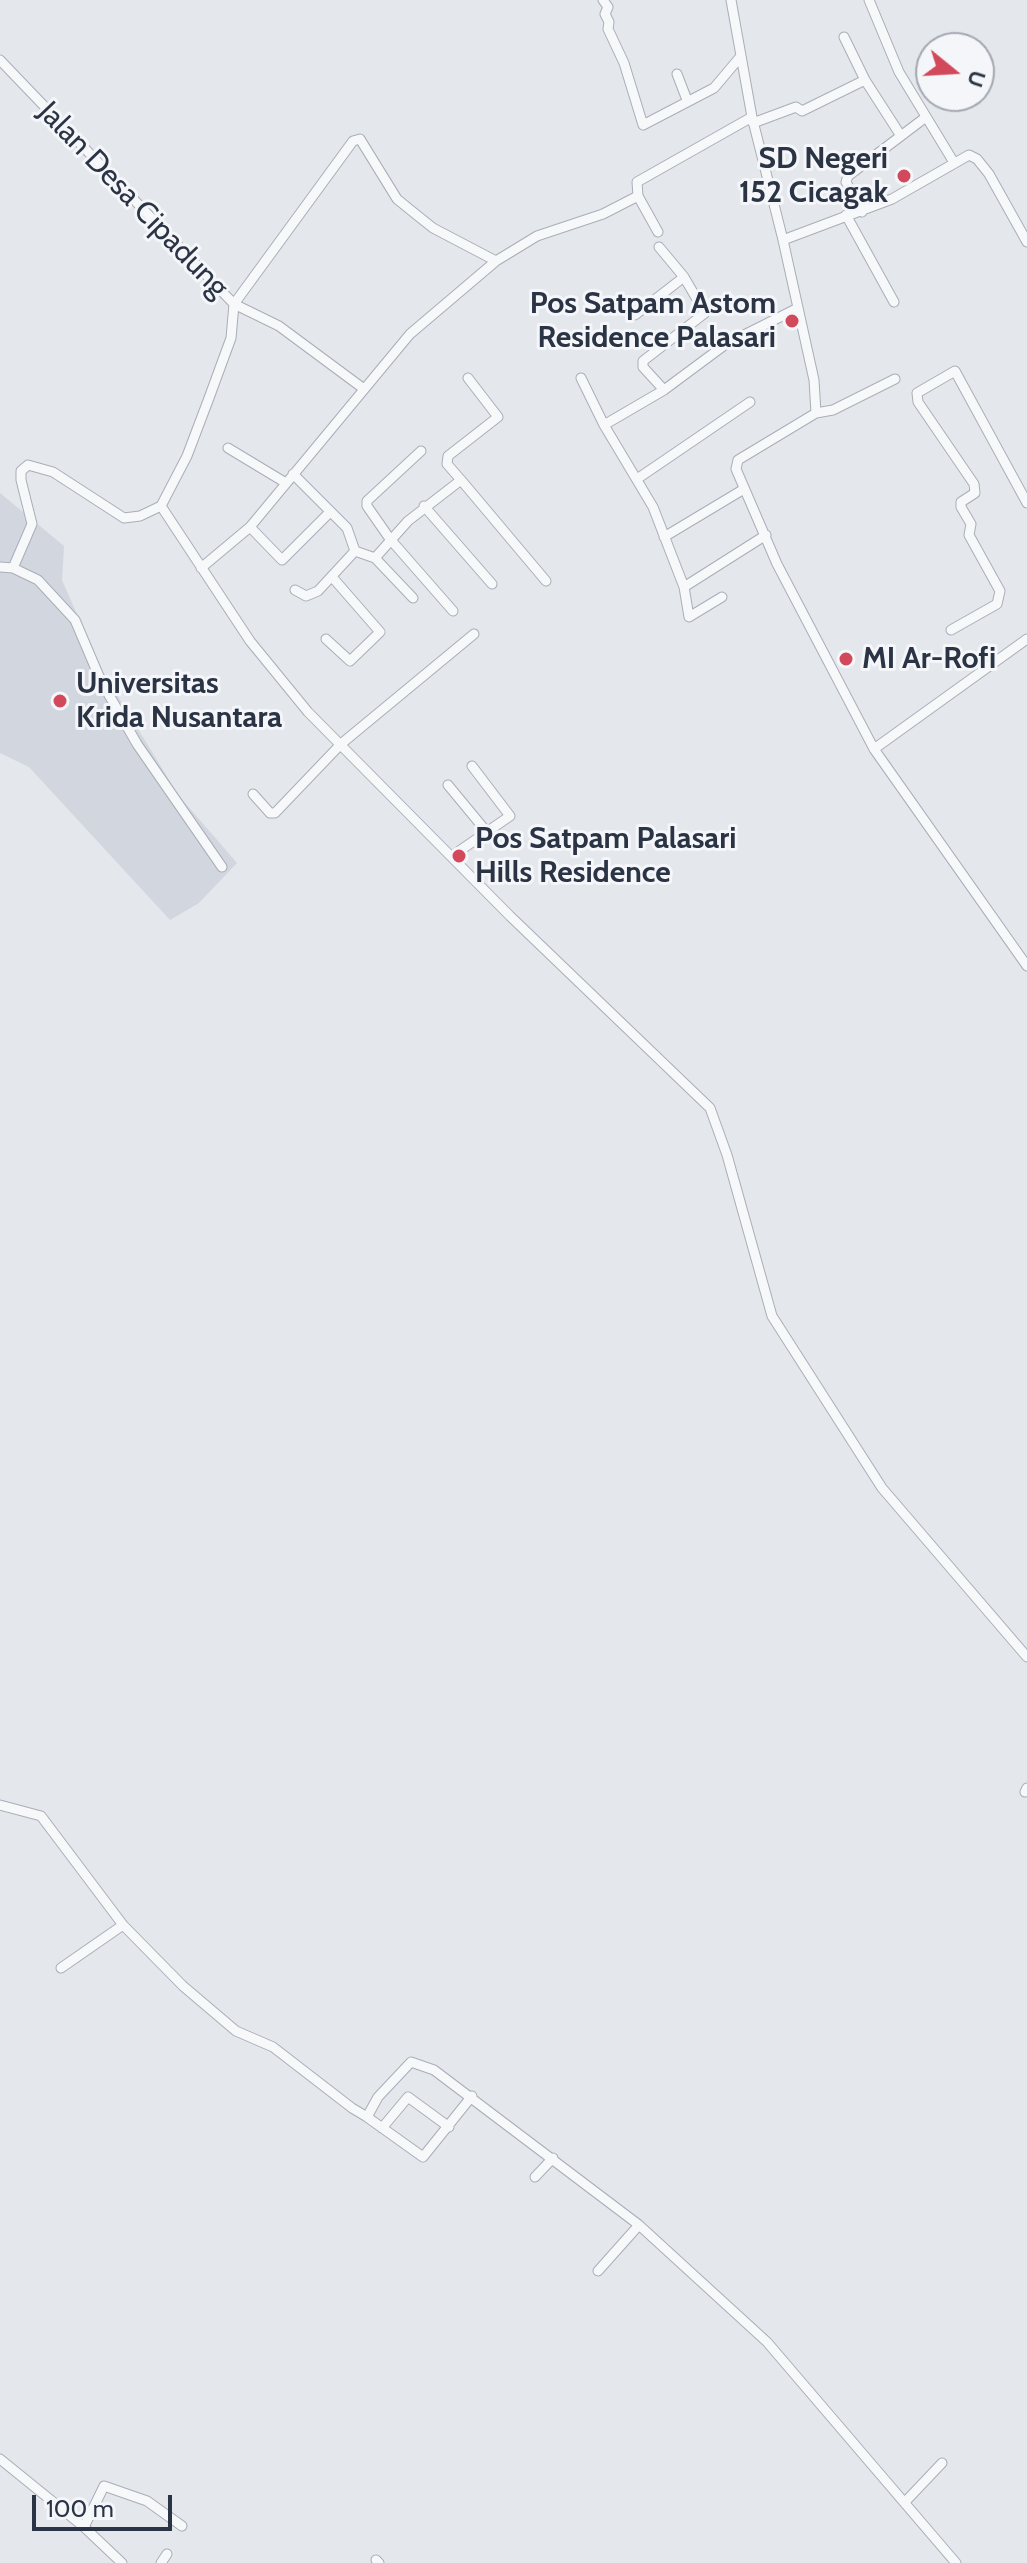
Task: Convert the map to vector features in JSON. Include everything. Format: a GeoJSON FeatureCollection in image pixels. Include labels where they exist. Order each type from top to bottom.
{"type":"FeatureCollection","features":[{"type":"Feature","properties":{"kind":"street"},"geometry":{"type":"LineString","coordinates":[[603,0],[608,7],[605,14],[608,29],[624,63],[643,125],[717,86],[726,70],[741,56]]}},
{"type":"Feature","properties":{"kind":"street"},"geometry":{"type":"LineString","coordinates":[[731,0],[752,120],[814,380],[816,413]]}},
{"type":"Feature","properties":{"kind":"street"},"geometry":{"type":"LineString","coordinates":[[869,0],[899,72],[953,161]]}},
{"type":"Feature","properties":{"kind":"street"},"geometry":{"type":"LineString","coordinates":[[844,37],[865,80],[901,136]]}},
{"type":"Feature","properties":{"kind":"street","name":"Jalan Desa Cipadung"},"geometry":{"type":"LineString","coordinates":[[0,60],[234,304]]}},
{"type":"Feature","properties":{"kind":"street"},"geometry":{"type":"LineString","coordinates":[[677,74],[687,100]]}},
{"type":"Feature","properties":{"kind":"street"},"geometry":{"type":"LineString","coordinates":[[658,232],[638,196],[635,187],[639,180],[752,120],[796,107],[802,111],[865,80]]}},
{"type":"Feature","properties":{"kind":"street"},"geometry":{"type":"LineString","coordinates":[[862,212],[846,178],[926,117]]}},
{"type":"Feature","properties":{"kind":"street"},"geometry":{"type":"LineString","coordinates":[[13,568],[32,524],[21,480],[21,471],[28,465],[53,472],[124,518],[140,516],[161,506],[187,456],[231,338],[234,304],[343,151],[356,139],[360,139],[397,199],[433,228],[496,261]]}},
{"type":"Feature","properties":{"kind":"street"},"geometry":{"type":"LineString","coordinates":[[783,240],[892,199],[964,155],[977,159],[1027,242]]}},
{"type":"Feature","properties":{"kind":"street"},"geometry":{"type":"LineString","coordinates":[[201,568],[250,527],[410,334],[510,250],[603,214],[638,196]]}},
{"type":"Feature","properties":{"kind":"street"},"geometry":{"type":"LineString","coordinates":[[846,215],[894,302]]}},
{"type":"Feature","properties":{"kind":"street"},"geometry":{"type":"LineString","coordinates":[[659,247],[684,277],[705,313],[643,361],[643,367],[664,390]]}},
{"type":"Feature","properties":{"kind":"street"},"geometry":{"type":"LineString","coordinates":[[635,315],[684,277]]}},
{"type":"Feature","properties":{"kind":"street"},"geometry":{"type":"LineString","coordinates":[[234,304],[279,326],[364,389]]}},
{"type":"Feature","properties":{"kind":"street"},"geometry":{"type":"LineString","coordinates":[[604,425],[664,390],[726,344],[798,308]]}},
{"type":"Feature","properties":{"kind":"street"},"geometry":{"type":"LineString","coordinates":[[951,630],[997,604],[1000,591],[970,537],[971,524],[961,507],[961,502],[975,493],[974,484],[918,402],[917,393],[955,371],[1027,503]]}},
{"type":"Feature","properties":{"kind":"street"},"geometry":{"type":"LineString","coordinates":[[468,378],[498,417],[448,456],[447,464],[546,581]]}},
{"type":"Feature","properties":{"kind":"street"},"geometry":{"type":"LineString","coordinates":[[581,378],[604,425],[637,479],[664,537],[684,587],[689,617],[722,597]]}},
{"type":"Feature","properties":{"kind":"street"},"geometry":{"type":"LineString","coordinates":[[895,379],[833,410],[816,413],[738,460],[736,469],[794,598],[874,749],[1027,966]]}},
{"type":"Feature","properties":{"kind":"street"},"geometry":{"type":"LineString","coordinates":[[637,479],[750,402]]}},
{"type":"Feature","properties":{"kind":"street"},"geometry":{"type":"LineString","coordinates":[[228,448],[286,483]]}},
{"type":"Feature","properties":{"kind":"street"},"geometry":{"type":"LineString","coordinates":[[421,451],[367,501],[390,539],[453,611]]}},
{"type":"Feature","properties":{"kind":"street"},"geometry":{"type":"LineString","coordinates":[[293,474],[350,534],[355,551]]}},
{"type":"Feature","properties":{"kind":"street"},"geometry":{"type":"LineString","coordinates":[[375,558],[424,506],[461,480]]}},
{"type":"Feature","properties":{"kind":"street"},"geometry":{"type":"LineString","coordinates":[[664,537],[744,489]]}},
{"type":"Feature","properties":{"kind":"street"},"geometry":{"type":"LineString","coordinates":[[161,506],[265,661],[308,712],[710,1108],[727,1155],[772,1316],[882,1488],[1027,1657]]}},
{"type":"Feature","properties":{"kind":"street"},"geometry":{"type":"LineString","coordinates":[[424,506],[492,584]]}},
{"type":"Feature","properties":{"kind":"street"},"geometry":{"type":"LineString","coordinates":[[250,527],[282,560],[330,512]]}},
{"type":"Feature","properties":{"kind":"street"},"geometry":{"type":"LineString","coordinates":[[684,587],[766,535]]}},
{"type":"Feature","properties":{"kind":"street"},"geometry":{"type":"LineString","coordinates":[[355,551],[375,558],[413,598]]}},
{"type":"Feature","properties":{"kind":"street"},"geometry":{"type":"LineString","coordinates":[[295,590],[306,596],[333,578],[355,551]]}},
{"type":"Feature","properties":{"kind":"street"},"geometry":{"type":"LineString","coordinates":[[0,567],[13,568],[38,580],[75,620],[101,681],[137,744],[222,867]]}},
{"type":"Feature","properties":{"kind":"street"},"geometry":{"type":"LineString","coordinates":[[326,639],[350,661],[380,632],[333,578]]}},
{"type":"Feature","properties":{"kind":"street"},"geometry":{"type":"LineString","coordinates":[[253,794],[270,813],[275,813],[341,744],[474,634]]}},
{"type":"Feature","properties":{"kind":"street"},"geometry":{"type":"LineString","coordinates":[[874,749],[1027,639]]}},
{"type":"Feature","properties":{"kind":"street"},"geometry":{"type":"LineString","coordinates":[[452,856],[510,815],[472,766]]}},
{"type":"Feature","properties":{"kind":"street"},"geometry":{"type":"LineString","coordinates":[[448,785],[486,831]]}},
{"type":"Feature","properties":{"kind":"street"},"geometry":{"type":"LineString","coordinates":[[0,1805],[41,1816],[123,1925],[183,1986],[236,2031],[261,2039],[423,2157],[472,2096]]}},
{"type":"Feature","properties":{"kind":"street"},"geometry":{"type":"LineString","coordinates":[[61,1968],[123,1925]]}},
{"type":"Feature","properties":{"kind":"street"},"geometry":{"type":"LineString","coordinates":[[367,2117],[378,2097],[411,2062],[434,2070],[472,2096],[639,2225],[767,2342],[852,2446],[905,2502],[956,2563]]}},
{"type":"Feature","properties":{"kind":"street"},"geometry":{"type":"LineString","coordinates":[[382,2128],[408,2097],[449,2127]]}},
{"type":"Feature","properties":{"kind":"street"},"geometry":{"type":"LineString","coordinates":[[535,2177],[553,2158]]}},
{"type":"Feature","properties":{"kind":"street"},"geometry":{"type":"LineString","coordinates":[[598,2271],[639,2225]]}},
{"type":"Feature","properties":{"kind":"street"},"geometry":{"type":"LineString","coordinates":[[0,2459],[84,2527],[122,2563]]}},
{"type":"Feature","properties":{"kind":"street"},"geometry":{"type":"LineString","coordinates":[[905,2502],[942,2463]]}},
{"type":"Feature","properties":{"kind":"street"},"geometry":{"type":"LineString","coordinates":[[84,2527],[104,2486],[147,2501],[182,2526]]}},
{"type":"Feature","properties":{"kind":"shaded area","name":"Universitas Krida Nusantara"},"geometry":{"type":"Polygon","coordinates":[[[0,493],[64,546],[62,580],[100,667],[179,796],[237,863],[199,903],[170,920],[29,767],[0,753],[0,493]]]}},
{"type":"Feature","properties":{"kind":"place","name":"SD Negeri 152 Cicagak"},"geometry":{"type":"Point","coordinates":[904,176]}},
{"type":"Feature","properties":{"kind":"place","name":"Pos Satpam Astom Residence Palasari"},"geometry":{"type":"Point","coordinates":[792,321]}},
{"type":"Feature","properties":{"kind":"place","name":"MI Ar-Rofi"},"geometry":{"type":"Point","coordinates":[846,659]}},
{"type":"Feature","properties":{"kind":"place","name":"Universitas Krida Nusantara"},"geometry":{"type":"Point","coordinates":[60,701]}},
{"type":"Feature","properties":{"kind":"place","name":"Pos Satpam Palasari Hills Residence"},"geometry":{"type":"Point","coordinates":[459,856]}}]}
